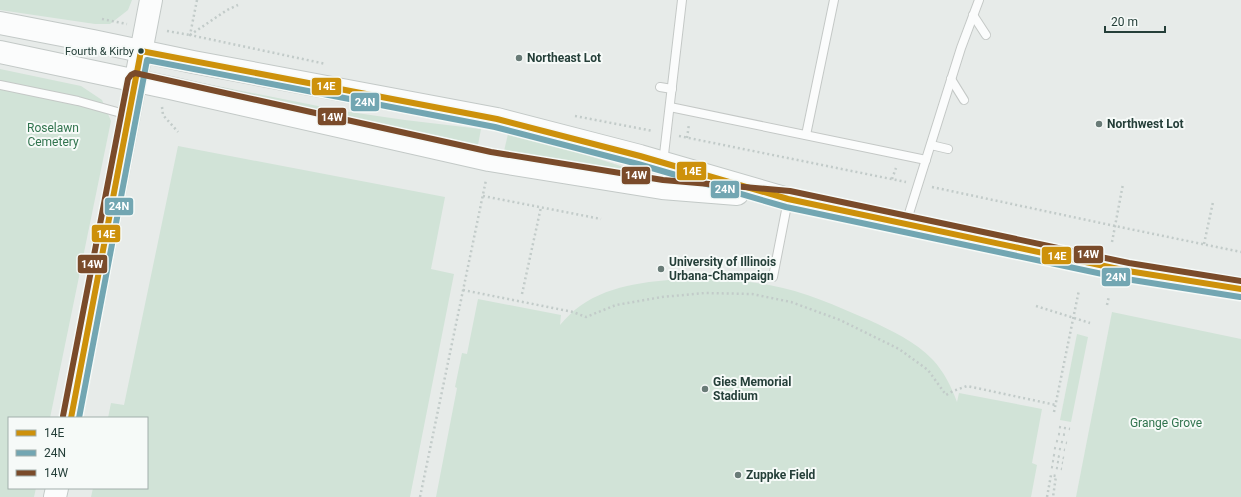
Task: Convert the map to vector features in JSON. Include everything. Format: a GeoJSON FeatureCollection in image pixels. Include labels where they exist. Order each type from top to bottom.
{"type":"FeatureCollection","features":[{"type":"Feature","properties":{"kind":"main road"},"geometry":{"type":"LineString","coordinates":[[71,417],[151,0]]}},
{"type":"Feature","properties":{"kind":"main road"},"geometry":{"type":"LineString","coordinates":[[0,23],[497,119],[640,156],[788,199],[1128,270],[1241,289]]}},
{"type":"Feature","properties":{"kind":"main road"},"geometry":{"type":"LineString","coordinates":[[0,52],[489,160],[662,188],[788,199]]}},
{"type":"Feature","properties":{"kind":"lane"},"geometry":{"type":"LineString","coordinates":[[663,163],[682,0]]}},
{"type":"Feature","properties":{"kind":"lane"},"geometry":{"type":"LineString","coordinates":[[806,135],[834,0]]}},
{"type":"Feature","properties":{"kind":"lane"},"geometry":{"type":"LineString","coordinates":[[906,224],[951,80],[973,15],[980,0]]}},
{"type":"Feature","properties":{"kind":"lane"},"geometry":{"type":"LineString","coordinates":[[973,15],[986,35]]}},
{"type":"Feature","properties":{"kind":"lane"},"geometry":{"type":"LineString","coordinates":[[951,80],[964,100]]}},
{"type":"Feature","properties":{"kind":"lane"},"geometry":{"type":"LineString","coordinates":[[0,86],[78,101],[129,115]]}},
{"type":"Feature","properties":{"kind":"lane"},"geometry":{"type":"LineString","coordinates":[[660,87],[672,89]]}},
{"type":"Feature","properties":{"kind":"lane"},"geometry":{"type":"LineString","coordinates":[[670,107],[926,160]]}},
{"type":"Feature","properties":{"kind":"lane"},"geometry":{"type":"LineString","coordinates":[[931,145],[948,149]]}},
{"type":"Feature","properties":{"kind":"lane"},"geometry":{"type":"LineString","coordinates":[[773,277],[788,199]]}},
{"type":"Feature","properties":{"kind":"path"},"geometry":{"type":"LineString","coordinates":[[190,35],[197,0]]}},
{"type":"Feature","properties":{"kind":"path"},"geometry":{"type":"LineString","coordinates":[[190,35],[227,10],[238,5]]}},
{"type":"Feature","properties":{"kind":"path"},"geometry":{"type":"LineString","coordinates":[[190,35],[330,64]]}},
{"type":"Feature","properties":{"kind":"path"},"geometry":{"type":"LineString","coordinates":[[162,108],[163,115],[178,132]]}},
{"type":"Feature","properties":{"kind":"path"},"geometry":{"type":"LineString","coordinates":[[568,114],[918,184],[1241,252]]}},
{"type":"Feature","properties":{"kind":"path"},"geometry":{"type":"LineString","coordinates":[[420,497],[464,290],[486,176]]}},
{"type":"Feature","properties":{"kind":"path"},"geometry":{"type":"LineString","coordinates":[[1112,242],[1123,184]]}},
{"type":"Feature","properties":{"kind":"path"},"geometry":{"type":"LineString","coordinates":[[482,196],[601,219]]}},
{"type":"Feature","properties":{"kind":"path"},"geometry":{"type":"LineString","coordinates":[[1204,244],[1212,202]]}},
{"type":"Feature","properties":{"kind":"path"},"geometry":{"type":"LineString","coordinates":[[522,294],[541,207]]}},
{"type":"Feature","properties":{"kind":"path"},"geometry":{"type":"LineString","coordinates":[[464,290],[573,312],[586,317],[616,305],[662,297],[705,293],[752,294],[791,302],[840,320],[899,349],[928,370],[946,396],[953,390],[967,386],[1056,405]]}},
{"type":"Feature","properties":{"kind":"path"},"geometry":{"type":"LineString","coordinates":[[1054,412],[1079,290]]}},
{"type":"Feature","properties":{"kind":"path"},"geometry":{"type":"LineString","coordinates":[[1108,305],[1109,296]]}},
{"type":"Feature","properties":{"kind":"path"},"geometry":{"type":"LineString","coordinates":[[1036,306],[1090,323]]}},
{"type":"Feature","properties":{"kind":"path"},"geometry":{"type":"LineString","coordinates":[[1059,427],[1070,429]]}},
{"type":"Feature","properties":{"kind":"path"},"geometry":{"type":"LineString","coordinates":[[1058,434],[1068,435]]}},
{"type":"Feature","properties":{"kind":"path"},"geometry":{"type":"LineString","coordinates":[[1056,441],[1067,443]]}},
{"type":"Feature","properties":{"kind":"path"},"geometry":{"type":"LineString","coordinates":[[1054,448],[1065,450]]}},
{"type":"Feature","properties":{"kind":"path"},"geometry":{"type":"LineString","coordinates":[[1053,455],[1064,458]]}},
{"type":"Feature","properties":{"kind":"path"},"geometry":{"type":"LineString","coordinates":[[1052,460],[1063,463]]}},
{"type":"Feature","properties":{"kind":"path"},"geometry":{"type":"LineString","coordinates":[[1051,467],[1062,469]]}},
{"type":"Feature","properties":{"kind":"path"},"geometry":{"type":"LineString","coordinates":[[1047,497],[1052,475],[1056,476],[1053,497]]}},
{"type":"Feature","properties":{"kind":"green space"},"geometry":{"type":"Polygon","coordinates":[[[0,0],[132,0],[128,10],[110,24],[95,24],[0,10],[0,0]]]}},
{"type":"Feature","properties":{"kind":"green space","name":"Roselawn Cemetery"},"geometry":{"type":"Polygon","coordinates":[[[0,69],[81,86],[102,100],[111,121],[50,417],[8,417],[8,489],[36,489],[34,497],[0,497],[0,69]]]}},
{"type":"Feature","properties":{"kind":"green space"},"geometry":{"type":"Polygon","coordinates":[[[187,80],[343,111],[481,129],[478,145],[189,85],[187,80]]]}},
{"type":"Feature","properties":{"kind":"green space"},"geometry":{"type":"Polygon","coordinates":[[[508,134],[577,152],[633,170],[637,172],[637,174],[504,151],[508,134]]]}},
{"type":"Feature","properties":{"kind":"green space"},"geometry":{"type":"Polygon","coordinates":[[[178,146],[445,197],[431,269],[454,274],[410,497],[91,497],[93,489],[148,489],[148,417],[108,417],[111,403],[124,405],[178,146]]]}},
{"type":"Feature","properties":{"kind":"green space","name":"Gies Memorial Stadium"},"geometry":{"type":"Polygon","coordinates":[[[693,278],[759,283],[795,291],[820,300],[886,328],[919,347],[941,369],[957,402],[959,393],[1042,409],[1032,463],[1037,465],[1031,497],[436,497],[457,388],[455,387],[462,353],[467,354],[478,299],[561,315],[560,325],[580,306],[592,298],[606,292],[634,284],[693,278]]]}},
{"type":"Feature","properties":{"kind":"green space","name":"Grange Grove"},"geometry":{"type":"Polygon","coordinates":[[[1112,312],[1241,339],[1241,497],[1076,497],[1112,312]]]}},
{"type":"Feature","properties":{"kind":"green space"},"geometry":{"type":"Polygon","coordinates":[[[1077,334],[1088,337],[1071,422],[1060,420],[1077,334]]]}},
{"type":"Feature","properties":{"kind":"transit line","name":"14E"},"geometry":{"type":"LineString","coordinates":[[71,417],[141,51],[497,119],[640,156],[788,199],[1128,271],[1241,289]]}},
{"type":"Feature","properties":{"kind":"transit line","name":"24N"},"geometry":{"type":"LineString","coordinates":[[79,417],[147,60],[495,127],[638,164],[786,207],[1126,279],[1240,297]]}},
{"type":"Feature","properties":{"kind":"transit line","name":"14W"},"geometry":{"type":"LineString","coordinates":[[63,416],[128,79],[135,73],[491,152],[663,180],[790,191],[1129,263],[1241,281]]}},
{"type":"Feature","properties":{"kind":"place","name":"Fourth & Kirby"},"geometry":{"type":"Point","coordinates":[141,51]}},
{"type":"Feature","properties":{"kind":"place","name":"Northeast Lot"},"geometry":{"type":"Point","coordinates":[519,58]}},
{"type":"Feature","properties":{"kind":"place","name":"Northwest Lot"},"geometry":{"type":"Point","coordinates":[1099,124]}},
{"type":"Feature","properties":{"kind":"place","name":"University of Illinois Urbana-Champaign"},"geometry":{"type":"Point","coordinates":[661,269]}},
{"type":"Feature","properties":{"kind":"place","name":"Gies Memorial Stadium"},"geometry":{"type":"Point","coordinates":[705,389]}},
{"type":"Feature","properties":{"kind":"place","name":"Zuppke Field"},"geometry":{"type":"Point","coordinates":[738,475]}}]}
